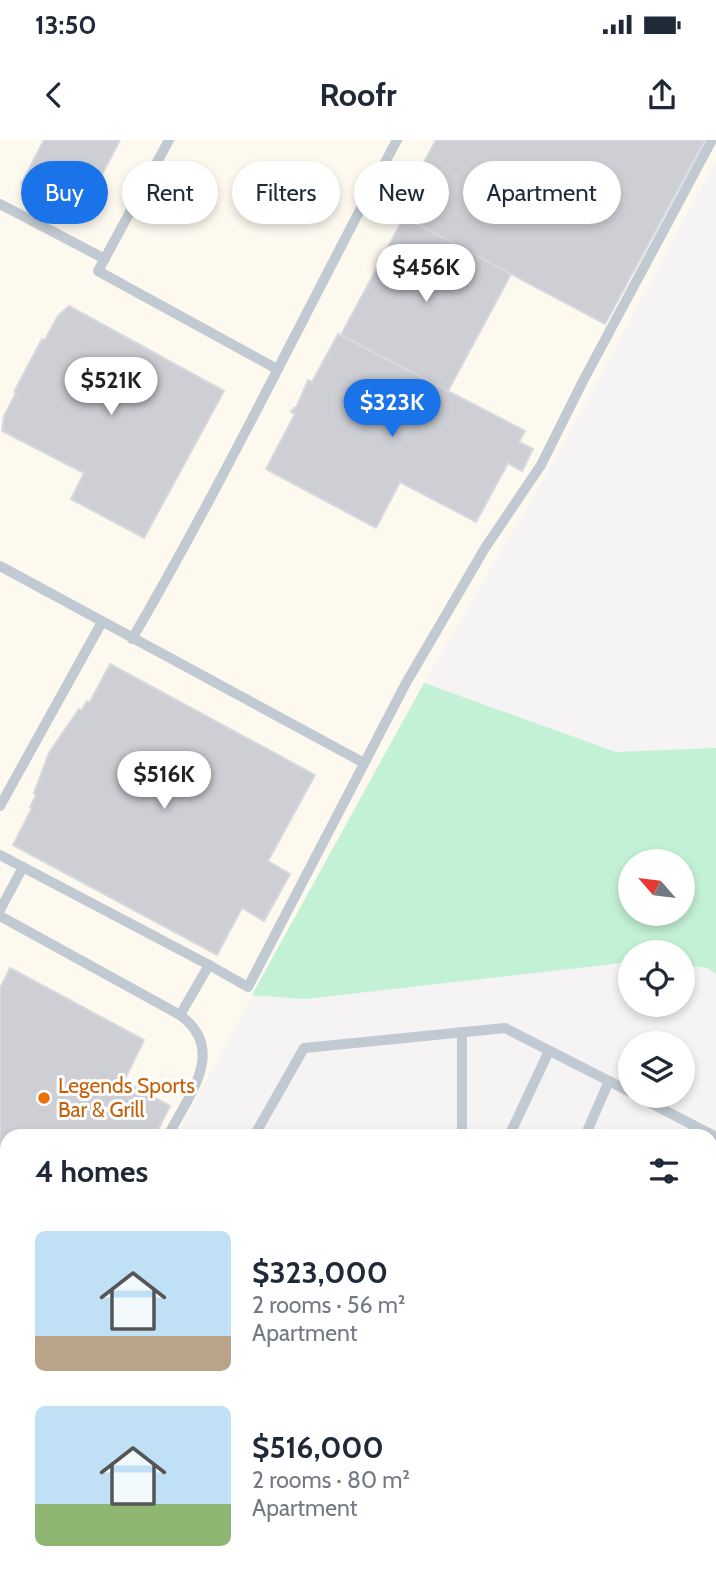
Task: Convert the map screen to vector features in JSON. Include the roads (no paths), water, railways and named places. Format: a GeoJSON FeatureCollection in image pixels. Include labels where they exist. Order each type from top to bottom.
{"type":"FeatureCollection","features":[{"type":"Feature","properties":{"kind":"lane"},"geometry":{"type":"LineString","coordinates":[[169,140],[98,271],[277,369]]}},
{"type":"Feature","properties":{"kind":"lane"},"geometry":{"type":"LineString","coordinates":[[132,639],[184,548],[307,307],[397,140]]}},
{"type":"Feature","properties":{"kind":"lane"},"geometry":{"type":"LineString","coordinates":[[0,855],[248,987],[406,683],[485,548],[541,465],[712,140]]}},
{"type":"Feature","properties":{"kind":"lane"},"geometry":{"type":"LineString","coordinates":[[0,204],[105,259]]}},
{"type":"Feature","properties":{"kind":"lane"},"geometry":{"type":"LineString","coordinates":[[0,566],[364,762]]}},
{"type":"Feature","properties":{"kind":"lane"},"geometry":{"type":"LineString","coordinates":[[0,806],[102,622]]}},
{"type":"Feature","properties":{"kind":"lane"},"geometry":{"type":"LineString","coordinates":[[0,910],[23,867]]}},
{"type":"Feature","properties":{"kind":"lane"},"geometry":{"type":"LineString","coordinates":[[0,916],[188,1021],[201,1039],[204,1066],[172,1129]]}},
{"type":"Feature","properties":{"kind":"lane"},"geometry":{"type":"LineString","coordinates":[[180,1015],[209,965]]}},
{"type":"Feature","properties":{"kind":"lane"},"geometry":{"type":"LineString","coordinates":[[258,1129],[304,1048],[505,1028],[618,1086]]}},
{"type":"Feature","properties":{"kind":"lane"},"geometry":{"type":"LineString","coordinates":[[461,1032],[462,1129]]}},
{"type":"Feature","properties":{"kind":"lane"},"geometry":{"type":"LineString","coordinates":[[512,1129],[550,1051]]}},
{"type":"Feature","properties":{"kind":"lane"},"geometry":{"type":"LineString","coordinates":[[588,1129],[609,1081]]}},
{"type":"Feature","properties":{"kind":"lane"},"geometry":{"type":"LineString","coordinates":[[660,1108],[701,1129]]}},
{"type":"Feature","properties":{"kind":"place","name":"Legends Sports Bar & Grill"},"geometry":{"type":"Point","coordinates":[44,1098]}}]}
